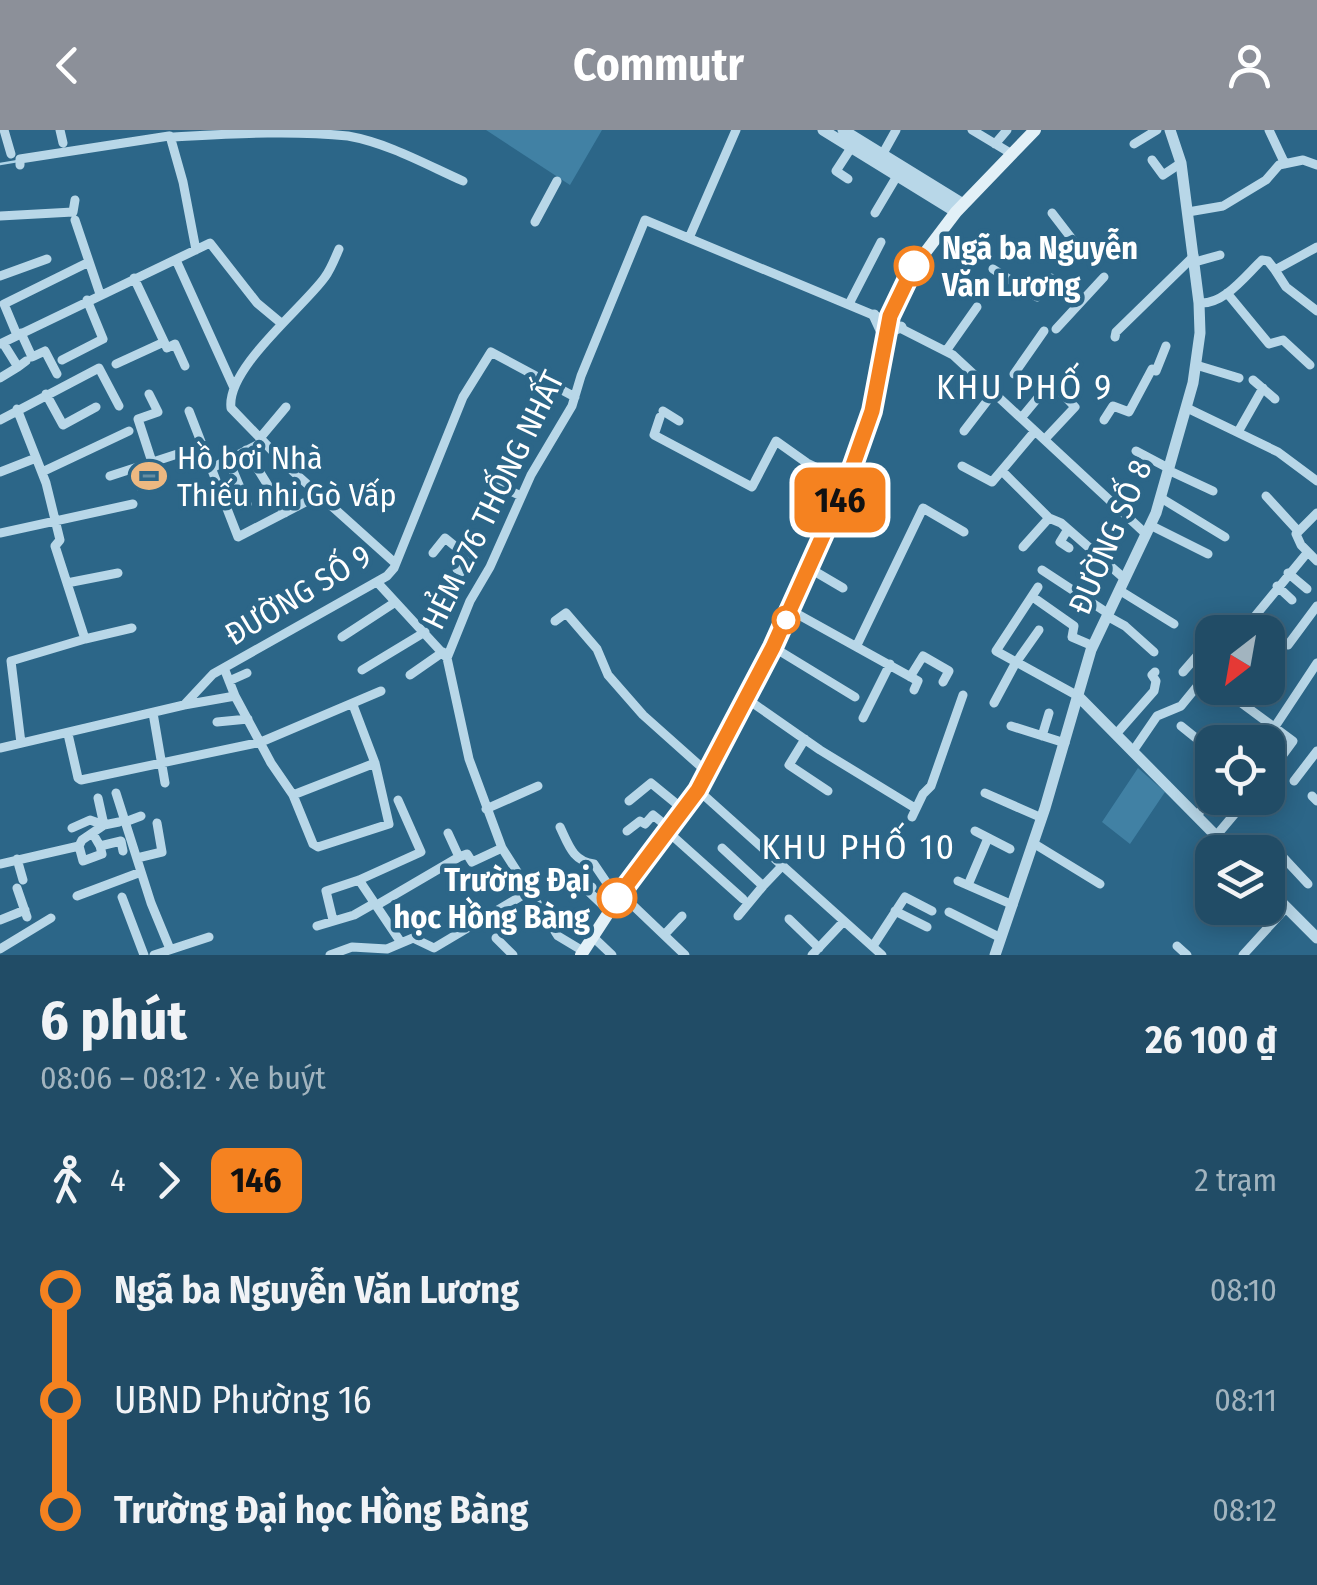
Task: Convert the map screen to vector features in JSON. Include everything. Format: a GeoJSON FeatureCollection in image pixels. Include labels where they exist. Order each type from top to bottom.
{"type":"FeatureCollection","features":[{"type":"Feature","properties":{"kind":"main road"},"geometry":{"type":"LineString","coordinates":[[582,953],[619,895],[708,774],[773,647],[847,482],[872,411],[885,338],[894,325],[914,266],[960,208],[1035,130]]}},
{"type":"Feature","properties":{"kind":"street"},"geometry":{"type":"LineString","coordinates":[[4,130],[11,154]]}},
{"type":"Feature","properties":{"kind":"street"},"geometry":{"type":"LineString","coordinates":[[60,130],[64,143]]}},
{"type":"Feature","properties":{"kind":"street"},"geometry":{"type":"LineString","coordinates":[[20,165],[20,159],[168,135],[278,130],[354,134],[464,181]]}},
{"type":"Feature","properties":{"kind":"street"},"geometry":{"type":"LineString","coordinates":[[689,238],[736,130]]}},
{"type":"Feature","properties":{"kind":"street"},"geometry":{"type":"LineString","coordinates":[[822,130],[851,148],[880,159],[897,176],[960,208]]}},
{"type":"Feature","properties":{"kind":"street"},"geometry":{"type":"LineString","coordinates":[[843,130],[880,159],[960,208]]}},
{"type":"Feature","properties":{"kind":"street"},"geometry":{"type":"LineString","coordinates":[[880,159],[896,130]]}},
{"type":"Feature","properties":{"kind":"street"},"geometry":{"type":"LineString","coordinates":[[972,130],[1012,154]]}},
{"type":"Feature","properties":{"kind":"street"},"geometry":{"type":"LineString","coordinates":[[995,144],[1007,130]]}},
{"type":"Feature","properties":{"kind":"street"},"geometry":{"type":"LineString","coordinates":[[1134,144],[1157,130]]}},
{"type":"Feature","properties":{"kind":"street","name":"ĐƯỜNG SỐ 8"},"geometry":{"type":"LineString","coordinates":[[995,955],[1042,818],[1093,646],[1161,498],[1187,408],[1196,365],[1199,303],[1181,163],[1170,130]]}},
{"type":"Feature","properties":{"kind":"street"},"geometry":{"type":"LineString","coordinates":[[1269,130],[1285,164]]}},
{"type":"Feature","properties":{"kind":"street"},"geometry":{"type":"LineString","coordinates":[[168,135],[196,250]]}},
{"type":"Feature","properties":{"kind":"street"},"geometry":{"type":"LineString","coordinates":[[848,179],[836,171],[851,148]]}},
{"type":"Feature","properties":{"kind":"street"},"geometry":{"type":"LineString","coordinates":[[1152,160],[1162,175],[1181,163]]}},
{"type":"Feature","properties":{"kind":"street"},"geometry":{"type":"LineString","coordinates":[[1188,212],[1224,206],[1285,164],[1304,160],[1317,165]]}},
{"type":"Feature","properties":{"kind":"street"},"geometry":{"type":"LineString","coordinates":[[874,213],[897,176]]}},
{"type":"Feature","properties":{"kind":"street"},"geometry":{"type":"LineString","coordinates":[[535,222],[557,180]]}},
{"type":"Feature","properties":{"kind":"street"},"geometry":{"type":"LineString","coordinates":[[0,216],[73,212],[75,200]]}},
{"type":"Feature","properties":{"kind":"street"},"geometry":{"type":"LineString","coordinates":[[1052,212],[1082,252]]}},
{"type":"Feature","properties":{"kind":"street"},"geometry":{"type":"LineString","coordinates":[[75,220],[100,294]]}},
{"type":"Feature","properties":{"kind":"street","name":"HẺM 276 THỐNG NHẤT"},"geometry":{"type":"LineString","coordinates":[[445,655],[521,496],[575,397],[646,220],[849,304],[946,351],[1148,530],[1208,554]]}},
{"type":"Feature","properties":{"kind":"street"},"geometry":{"type":"LineString","coordinates":[[849,304],[882,242]]}},
{"type":"Feature","properties":{"kind":"street"},"geometry":{"type":"LineString","coordinates":[[0,378],[22,364],[1,343],[212,243],[257,302],[281,323]]}},
{"type":"Feature","properties":{"kind":"street"},"geometry":{"type":"LineString","coordinates":[[1276,270],[1317,247]]}},
{"type":"Feature","properties":{"kind":"street"},"geometry":{"type":"LineString","coordinates":[[340,249],[325,278],[281,323],[234,388],[231,408],[319,495],[395,562]]}},
{"type":"Feature","properties":{"kind":"street"},"geometry":{"type":"LineString","coordinates":[[1114,336],[1195,259],[1220,255]]}},
{"type":"Feature","properties":{"kind":"street"},"geometry":{"type":"LineString","coordinates":[[0,276],[47,259]]}},
{"type":"Feature","properties":{"kind":"street"},"geometry":{"type":"LineString","coordinates":[[176,260],[234,388]]}},
{"type":"Feature","properties":{"kind":"street"},"geometry":{"type":"LineString","coordinates":[[1199,303],[1212,303],[1227,294],[1262,260],[1276,270],[1286,287],[1317,312]]}},
{"type":"Feature","properties":{"kind":"street"},"geometry":{"type":"LineString","coordinates":[[57,374],[45,350],[32,356],[4,304],[87,263]]}},
{"type":"Feature","properties":{"kind":"street"},"geometry":{"type":"LineString","coordinates":[[993,269],[1038,297]]}},
{"type":"Feature","properties":{"kind":"street"},"geometry":{"type":"LineString","coordinates":[[1056,329],[1104,277]]}},
{"type":"Feature","properties":{"kind":"street"},"geometry":{"type":"LineString","coordinates":[[134,278],[167,348],[175,344],[186,366]]}},
{"type":"Feature","properties":{"kind":"street"},"geometry":{"type":"LineString","coordinates":[[1051,278],[1078,303]]}},
{"type":"Feature","properties":{"kind":"street"},"geometry":{"type":"LineString","coordinates":[[1227,294],[1269,344],[1283,340],[1313,365]]}},
{"type":"Feature","properties":{"kind":"street"},"geometry":{"type":"LineString","coordinates":[[62,360],[102,339],[88,300]]}},
{"type":"Feature","properties":{"kind":"street"},"geometry":{"type":"LineString","coordinates":[[946,351],[976,308]]}},
{"type":"Feature","properties":{"kind":"street"},"geometry":{"type":"LineString","coordinates":[[874,315],[885,338]]}},
{"type":"Feature","properties":{"kind":"street"},"geometry":{"type":"LineString","coordinates":[[1014,374],[1044,332]]}},
{"type":"Feature","properties":{"kind":"street"},"geometry":{"type":"LineString","coordinates":[[116,364],[164,342]]}},
{"type":"Feature","properties":{"kind":"street"},"geometry":{"type":"LineString","coordinates":[[1104,420],[1113,406],[1129,412],[1166,346]]}},
{"type":"Feature","properties":{"kind":"street","name":"ĐƯỜNG SỐ 9"},"geometry":{"type":"LineString","coordinates":[[184,706],[213,674],[387,576],[463,397],[491,352],[575,397]]}},
{"type":"Feature","properties":{"kind":"street"},"geometry":{"type":"LineString","coordinates":[[1196,365],[1238,378]]}},
{"type":"Feature","properties":{"kind":"street"},"geometry":{"type":"LineString","coordinates":[[1,418],[98,368],[119,406]]}},
{"type":"Feature","properties":{"kind":"street"},"geometry":{"type":"LineString","coordinates":[[1253,380],[1274,399]]}},
{"type":"Feature","properties":{"kind":"street"},"geometry":{"type":"LineString","coordinates":[[1022,417],[1050,382],[1075,406],[1045,439]]}},
{"type":"Feature","properties":{"kind":"street"},"geometry":{"type":"LineString","coordinates":[[1238,432],[1263,388]]}},
{"type":"Feature","properties":{"kind":"street"},"geometry":{"type":"LineString","coordinates":[[964,431],[994,392]]}},
{"type":"Feature","properties":{"kind":"street"},"geometry":{"type":"LineString","coordinates":[[46,394],[63,425],[96,406]]}},
{"type":"Feature","properties":{"kind":"street"},"geometry":{"type":"LineString","coordinates":[[149,394],[158,412],[138,419],[152,462]]}},
{"type":"Feature","properties":{"kind":"street"},"geometry":{"type":"LineString","coordinates":[[210,469],[262,440],[286,407]]}},
{"type":"Feature","properties":{"kind":"street"},"geometry":{"type":"LineString","coordinates":[[1187,408],[1278,452],[1317,481]]}},
{"type":"Feature","properties":{"kind":"street"},"geometry":{"type":"LineString","coordinates":[[17,409],[42,472],[60,540],[55,546],[85,639]]}},
{"type":"Feature","properties":{"kind":"street"},"geometry":{"type":"LineString","coordinates":[[189,412],[238,537],[319,495]]}},
{"type":"Feature","properties":{"kind":"street"},"geometry":{"type":"LineString","coordinates":[[679,421],[661,414],[654,435],[752,487],[776,441],[807,463],[847,482]]}},
{"type":"Feature","properties":{"kind":"street"},"geometry":{"type":"LineString","coordinates":[[42,472],[128,431]]}},
{"type":"Feature","properties":{"kind":"street"},"geometry":{"type":"LineString","coordinates":[[962,466],[992,482],[1036,432]]}},
{"type":"Feature","properties":{"kind":"street"},"geometry":{"type":"LineString","coordinates":[[110,476],[202,446]]}},
{"type":"Feature","properties":{"kind":"street"},"geometry":{"type":"LineString","coordinates":[[246,450],[285,513]]}},
{"type":"Feature","properties":{"kind":"street"},"geometry":{"type":"LineString","coordinates":[[1136,451],[1212,491]]}},
{"type":"Feature","properties":{"kind":"street"},"geometry":{"type":"LineString","coordinates":[[0,472],[36,458]]}},
{"type":"Feature","properties":{"kind":"street"},"geometry":{"type":"LineString","coordinates":[[228,459],[246,504]]}},
{"type":"Feature","properties":{"kind":"street"},"geometry":{"type":"LineString","coordinates":[[1002,472],[1048,518],[1068,529],[1122,585],[1174,624]]}},
{"type":"Feature","properties":{"kind":"street"},"geometry":{"type":"LineString","coordinates":[[488,480],[521,496]]}},
{"type":"Feature","properties":{"kind":"street"},"geometry":{"type":"LineString","coordinates":[[497,500],[503,488]]}},
{"type":"Feature","properties":{"kind":"street"},"geometry":{"type":"LineString","coordinates":[[1266,496],[1298,531]]}},
{"type":"Feature","properties":{"kind":"street"},"geometry":{"type":"LineString","coordinates":[[1161,498],[1226,537]]}},
{"type":"Feature","properties":{"kind":"street"},"geometry":{"type":"LineString","coordinates":[[0,533],[133,504]]}},
{"type":"Feature","properties":{"kind":"street"},"geometry":{"type":"LineString","coordinates":[[857,645],[924,508],[964,532]]}},
{"type":"Feature","properties":{"kind":"street"},"geometry":{"type":"LineString","coordinates":[[1317,513],[1298,531],[1297,540],[1317,561]]}},
{"type":"Feature","properties":{"kind":"street"},"geometry":{"type":"LineString","coordinates":[[1023,547],[1048,518]]}},
{"type":"Feature","properties":{"kind":"street"},"geometry":{"type":"LineString","coordinates":[[1068,529],[1060,542],[1069,548]]}},
{"type":"Feature","properties":{"kind":"street"},"geometry":{"type":"LineString","coordinates":[[433,553],[444,538],[467,556]]}},
{"type":"Feature","properties":{"kind":"street"},"geometry":{"type":"LineString","coordinates":[[461,572],[457,569],[480,539]]}},
{"type":"Feature","properties":{"kind":"street"},"geometry":{"type":"LineString","coordinates":[[1255,615],[1307,552]]}},
{"type":"Feature","properties":{"kind":"street"},"geometry":{"type":"LineString","coordinates":[[809,568],[843,588]]}},
{"type":"Feature","properties":{"kind":"street"},"geometry":{"type":"LineString","coordinates":[[1042,570],[1125,626],[1154,652]]}},
{"type":"Feature","properties":{"kind":"street"},"geometry":{"type":"LineString","coordinates":[[67,583],[118,573]]}},
{"type":"Feature","properties":{"kind":"street"},"geometry":{"type":"LineString","coordinates":[[1288,573],[1307,589]]}},
{"type":"Feature","properties":{"kind":"street"},"geometry":{"type":"LineString","coordinates":[[377,582],[445,655],[469,759],[502,848],[558,936],[582,953]]}},
{"type":"Feature","properties":{"kind":"street"},"geometry":{"type":"LineString","coordinates":[[1038,586],[996,650],[1014,664],[1078,696],[1215,835]]}},
{"type":"Feature","properties":{"kind":"street"},"geometry":{"type":"LineString","coordinates":[[1276,586],[1292,600]]}},
{"type":"Feature","properties":{"kind":"street"},"geometry":{"type":"LineString","coordinates":[[1037,600],[1074,626],[1072,637],[1093,646]]}},
{"type":"Feature","properties":{"kind":"street"},"geometry":{"type":"LineString","coordinates":[[342,637],[394,603]]}},
{"type":"Feature","properties":{"kind":"street"},"geometry":{"type":"LineString","coordinates":[[1285,642],[1317,606]]}},
{"type":"Feature","properties":{"kind":"street"},"geometry":{"type":"LineString","coordinates":[[790,610],[918,681],[914,690]]}},
{"type":"Feature","properties":{"kind":"street"},"geometry":{"type":"LineString","coordinates":[[555,621],[566,613],[597,648],[608,675],[643,715],[708,774]]}},
{"type":"Feature","properties":{"kind":"street"},"geometry":{"type":"LineString","coordinates":[[21,743],[11,661],[132,628]]}},
{"type":"Feature","properties":{"kind":"street"},"geometry":{"type":"LineString","coordinates":[[994,703],[1014,664],[1039,630]]}},
{"type":"Feature","properties":{"kind":"street"},"geometry":{"type":"LineString","coordinates":[[362,670],[424,632]]}},
{"type":"Feature","properties":{"kind":"street"},"geometry":{"type":"LineString","coordinates":[[773,647],[855,697]]}},
{"type":"Feature","properties":{"kind":"street"},"geometry":{"type":"LineString","coordinates":[[410,675],[445,655]]}},
{"type":"Feature","properties":{"kind":"street"},"geometry":{"type":"LineString","coordinates":[[910,677],[923,656],[949,671],[942,682]]}},
{"type":"Feature","properties":{"kind":"street"},"geometry":{"type":"LineString","coordinates":[[1183,672],[1195,659]]}},
{"type":"Feature","properties":{"kind":"street"},"geometry":{"type":"LineString","coordinates":[[862,718],[890,664]]}},
{"type":"Feature","properties":{"kind":"street"},"geometry":{"type":"LineString","coordinates":[[1247,705],[1276,725],[1316,664]]}},
{"type":"Feature","properties":{"kind":"street","name":"ĐƯỜNG SỐ 9"},"geometry":{"type":"LineString","coordinates":[[0,748],[235,696],[224,668]]}},
{"type":"Feature","properties":{"kind":"street"},"geometry":{"type":"LineString","coordinates":[[1117,733],[1154,690],[1155,672]]}},
{"type":"Feature","properties":{"kind":"street"},"geometry":{"type":"LineString","coordinates":[[229,681],[247,673]]}},
{"type":"Feature","properties":{"kind":"street"},"geometry":{"type":"LineString","coordinates":[[1133,751],[1157,716],[1180,706],[1195,688]]}},
{"type":"Feature","properties":{"kind":"street"},"geometry":{"type":"LineString","coordinates":[[68,734],[79,780],[260,742],[381,692]]}},
{"type":"Feature","properties":{"kind":"street"},"geometry":{"type":"LineString","coordinates":[[747,699],[913,812],[930,786],[963,695]]}},
{"type":"Feature","properties":{"kind":"street"},"geometry":{"type":"LineString","coordinates":[[235,696],[293,795],[315,846],[388,827],[375,763],[352,705]]}},
{"type":"Feature","properties":{"kind":"street"},"geometry":{"type":"LineString","coordinates":[[153,713],[165,783]]}},
{"type":"Feature","properties":{"kind":"street"},"geometry":{"type":"LineString","coordinates":[[1042,736],[1049,713]]}},
{"type":"Feature","properties":{"kind":"street"},"geometry":{"type":"LineString","coordinates":[[217,722],[248,719]]}},
{"type":"Feature","properties":{"kind":"street"},"geometry":{"type":"LineString","coordinates":[[1011,726],[1065,743]]}},
{"type":"Feature","properties":{"kind":"street"},"geometry":{"type":"LineString","coordinates":[[1181,726],[1195,738]]}},
{"type":"Feature","properties":{"kind":"street"},"geometry":{"type":"LineString","coordinates":[[1285,733],[1294,741],[1285,752]]}},
{"type":"Feature","properties":{"kind":"street"},"geometry":{"type":"LineString","coordinates":[[805,739],[789,765],[828,792]]}},
{"type":"Feature","properties":{"kind":"street"},"geometry":{"type":"LineString","coordinates":[[1294,781],[1317,750]]}},
{"type":"Feature","properties":{"kind":"street"},"geometry":{"type":"LineString","coordinates":[[293,795],[375,763]]}},
{"type":"Feature","properties":{"kind":"street"},"geometry":{"type":"LineString","coordinates":[[629,801],[651,783],[684,810]]}},
{"type":"Feature","properties":{"kind":"street"},"geometry":{"type":"LineString","coordinates":[[486,809],[538,786]]}},
{"type":"Feature","properties":{"kind":"street"},"geometry":{"type":"LineString","coordinates":[[698,790],[882,955]]}},
{"type":"Feature","properties":{"kind":"street"},"geometry":{"type":"LineString","coordinates":[[116,793],[122,822],[141,872],[176,950]]}},
{"type":"Feature","properties":{"kind":"street"},"geometry":{"type":"LineString","coordinates":[[985,793],[1042,818]]}},
{"type":"Feature","properties":{"kind":"street"},"geometry":{"type":"LineString","coordinates":[[98,798],[104,825]]}},
{"type":"Feature","properties":{"kind":"street"},"geometry":{"type":"LineString","coordinates":[[334,920],[326,891],[422,852],[398,800]]}},
{"type":"Feature","properties":{"kind":"street"},"geometry":{"type":"LineString","coordinates":[[1217,835],[1234,815]]}},
{"type":"Feature","properties":{"kind":"street"},"geometry":{"type":"LineString","coordinates":[[72,828],[90,820],[104,825],[141,816]]}},
{"type":"Feature","properties":{"kind":"street"},"geometry":{"type":"LineString","coordinates":[[628,832],[653,816],[743,899]]}},
{"type":"Feature","properties":{"kind":"street"},"geometry":{"type":"LineString","coordinates":[[137,858],[162,852],[156,824]]}},
{"type":"Feature","properties":{"kind":"street"},"geometry":{"type":"LineString","coordinates":[[104,825],[82,840],[82,861],[120,841],[123,851]]}},
{"type":"Feature","properties":{"kind":"street"},"geometry":{"type":"LineString","coordinates":[[560,827],[571,852],[581,862],[594,864],[619,895],[685,955]]}},
{"type":"Feature","properties":{"kind":"street"},"geometry":{"type":"LineString","coordinates":[[975,832],[1010,849]]}},
{"type":"Feature","properties":{"kind":"street"},"geometry":{"type":"LineString","coordinates":[[448,833],[458,857]]}},
{"type":"Feature","properties":{"kind":"street"},"geometry":{"type":"LineString","coordinates":[[93,834],[101,850]]}},
{"type":"Feature","properties":{"kind":"street"},"geometry":{"type":"LineString","coordinates":[[988,838],[963,883],[1013,905]]}},
{"type":"Feature","properties":{"kind":"street"},"geometry":{"type":"LineString","coordinates":[[1034,843],[1100,884]]}},
{"type":"Feature","properties":{"kind":"street"},"geometry":{"type":"LineString","coordinates":[[0,864],[79,846]]}},
{"type":"Feature","properties":{"kind":"street"},"geometry":{"type":"LineString","coordinates":[[318,926],[354,915],[458,857],[467,854],[472,862],[502,848]]}},
{"type":"Feature","properties":{"kind":"street"},"geometry":{"type":"LineString","coordinates":[[722,848],[763,886]]}},
{"type":"Feature","properties":{"kind":"street"},"geometry":{"type":"LineString","coordinates":[[0,920],[26,914],[17,859]]}},
{"type":"Feature","properties":{"kind":"street"},"geometry":{"type":"LineString","coordinates":[[1285,859],[1308,884]]}},
{"type":"Feature","properties":{"kind":"street"},"geometry":{"type":"LineString","coordinates":[[738,916],[782,866]]}},
{"type":"Feature","properties":{"kind":"street"},"geometry":{"type":"LineString","coordinates":[[78,896],[141,872]]}},
{"type":"Feature","properties":{"kind":"street"},"geometry":{"type":"LineString","coordinates":[[360,880],[400,941]]}},
{"type":"Feature","properties":{"kind":"street"},"geometry":{"type":"LineString","coordinates":[[592,887],[589,892],[608,911]]}},
{"type":"Feature","properties":{"kind":"street"},"geometry":{"type":"LineString","coordinates":[[330,955],[352,947],[387,949],[413,938],[434,948],[528,892]]}},
{"type":"Feature","properties":{"kind":"street"},"geometry":{"type":"LineString","coordinates":[[873,946],[905,897],[932,911]]}},
{"type":"Feature","properties":{"kind":"street"},"geometry":{"type":"LineString","coordinates":[[122,898],[144,955]]}},
{"type":"Feature","properties":{"kind":"street"},"geometry":{"type":"LineString","coordinates":[[1244,955],[1286,909],[1317,938]]}},
{"type":"Feature","properties":{"kind":"street"},"geometry":{"type":"LineString","coordinates":[[895,911],[927,927]]}},
{"type":"Feature","properties":{"kind":"street"},"geometry":{"type":"LineString","coordinates":[[949,912],[1001,938]]}},
{"type":"Feature","properties":{"kind":"street"},"geometry":{"type":"LineString","coordinates":[[665,934],[682,916]]}},
{"type":"Feature","properties":{"kind":"street"},"geometry":{"type":"LineString","coordinates":[[0,949],[51,918]]}},
{"type":"Feature","properties":{"kind":"street"},"geometry":{"type":"LineString","coordinates":[[789,920],[816,952],[844,920]]}},
{"type":"Feature","properties":{"kind":"street"},"geometry":{"type":"LineString","coordinates":[[154,955],[209,936]]}},
{"type":"Feature","properties":{"kind":"street"},"geometry":{"type":"LineString","coordinates":[[592,936],[612,955]]}},
{"type":"Feature","properties":{"kind":"street"},"geometry":{"type":"LineString","coordinates":[[496,938],[513,955]]}},
{"type":"Feature","properties":{"kind":"street"},"geometry":{"type":"LineString","coordinates":[[1177,946],[1187,955]]}},
{"type":"Feature","properties":{"kind":"shaded area"},"geometry":{"type":"Polygon","coordinates":[[[486,130],[602,130],[570,185],[486,130]]]}},
{"type":"Feature","properties":{"kind":"shaded area","name":"Hồ bơi Nhà Thiếu nhi Gò Vấp"},"geometry":{"type":"Polygon","coordinates":[[[160,464],[166,478],[138,489],[132,474],[160,464]]]}},
{"type":"Feature","properties":{"kind":"shaded area"},"geometry":{"type":"Polygon","coordinates":[[[1138,768],[1165,792],[1130,844],[1102,822],[1138,768]]]}},
{"type":"Feature","properties":{"kind":"waterway"},"geometry":{"type":"LineString","coordinates":[[0,164],[18,161]]}},
{"type":"Feature","properties":{"kind":"bus line","name":"146"},"geometry":{"type":"LineString","coordinates":[[617,898],[698,790],[773,647],[847,482],[872,411],[890,316],[914,266]]}},
{"type":"Feature","properties":{"kind":"place","name":"Ngã ba Nguyễn Văn Lương"},"geometry":{"type":"Point","coordinates":[914,266]}},
{"type":"Feature","properties":{"kind":"place","name":"Hồ bơi Nhà Thiếu nhi Gò Vấp"},"geometry":{"type":"Point","coordinates":[149,476]}},
{"type":"Feature","properties":{"kind":"place","name":"Trường Đại học Hồng Bàng"},"geometry":{"type":"Point","coordinates":[617,898]}},
{"type":"Feature","properties":{"kind":"district","name":"KHU PHỐ 9"},"geometry":{"type":"Point","coordinates":[1025,387]}},
{"type":"Feature","properties":{"kind":"district","name":"KHU PHỐ 10"},"geometry":{"type":"Point","coordinates":[859,847]}}]}
